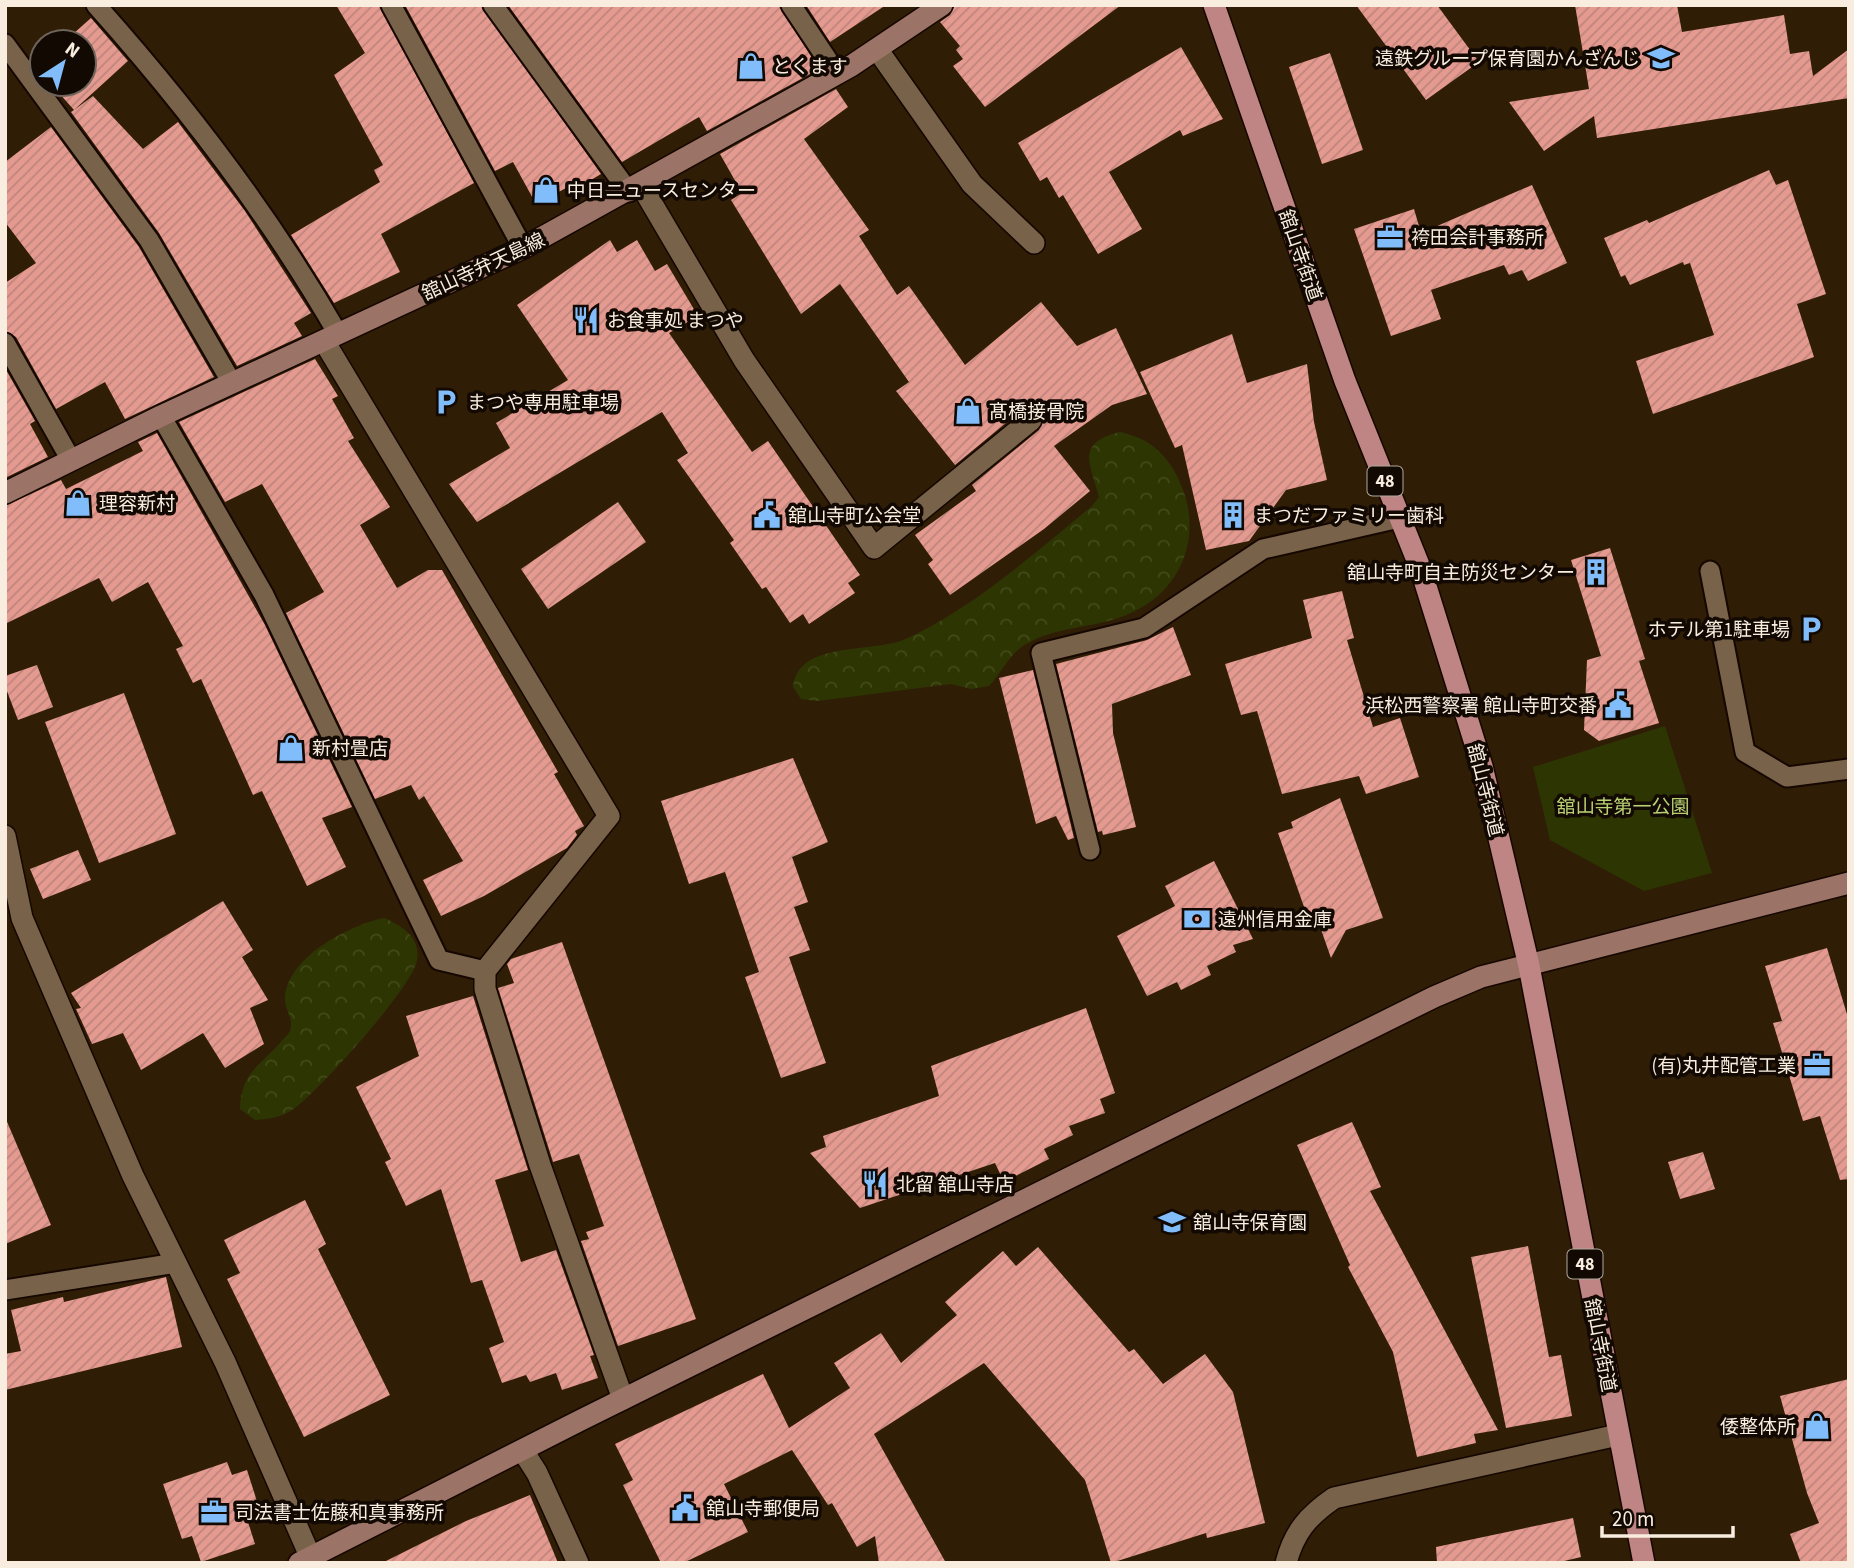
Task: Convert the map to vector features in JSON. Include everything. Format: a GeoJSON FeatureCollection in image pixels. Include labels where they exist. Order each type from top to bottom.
{"type":"FeatureCollection","features":[{"type":"Feature","properties":{"kind":"main road","name":"舘山寺街道"},"geometry":{"type":"LineString","coordinates":[[1214,5],[1345,381],[1421,570],[1482,766],[1529,966],[1644,1563]]}},
{"type":"Feature","properties":{"kind":"street","name":"舘山寺弁天島線"},"geometry":{"type":"LineString","coordinates":[[5,493],[161,416],[523,248],[836,74],[942,5]]}},
{"type":"Feature","properties":{"kind":"street"},"geometry":{"type":"LineString","coordinates":[[877,49],[972,184],[1034,243]]}},
{"type":"Feature","properties":{"kind":"street"},"geometry":{"type":"LineString","coordinates":[[635,188],[744,360],[874,548],[1031,420]]}},
{"type":"Feature","properties":{"kind":"street"},"geometry":{"type":"LineString","coordinates":[[331,337],[609,816],[485,971],[485,989],[540,1166],[623,1399]]}},
{"type":"Feature","properties":{"kind":"street"},"geometry":{"type":"LineString","coordinates":[[5,836],[22,918],[133,1176],[225,1362],[304,1559],[1434,997],[1481,978],[1849,883]]}},
{"type":"Feature","properties":{"kind":"street"},"geometry":{"type":"LineString","coordinates":[[1286,1563],[1292,1541],[1310,1516],[1334,1498],[1618,1435]]}},
{"type":"Feature","properties":{"kind":"street"},"geometry":{"type":"LineString","coordinates":[[523,1451],[537,1473],[578,1563]]}},
{"type":"Feature","properties":{"kind":"lane"},"geometry":{"type":"LineString","coordinates":[[96,5],[181,102],[221,153],[295,259],[331,337]]}},
{"type":"Feature","properties":{"kind":"lane"},"geometry":{"type":"LineString","coordinates":[[391,5],[523,248]]}},
{"type":"Feature","properties":{"kind":"lane"},"geometry":{"type":"LineString","coordinates":[[493,5],[635,188]]}},
{"type":"Feature","properties":{"kind":"lane"},"geometry":{"type":"LineString","coordinates":[[791,5],[836,74]]}},
{"type":"Feature","properties":{"kind":"lane"},"geometry":{"type":"LineString","coordinates":[[5,44],[149,240],[232,383]]}},
{"type":"Feature","properties":{"kind":"lane"},"geometry":{"type":"LineString","coordinates":[[5,343],[71,460]]}},
{"type":"Feature","properties":{"kind":"lane"},"geometry":{"type":"LineString","coordinates":[[161,416],[264,595],[439,960],[485,971]]}},
{"type":"Feature","properties":{"kind":"lane"},"geometry":{"type":"LineString","coordinates":[[1090,850],[1041,653],[1144,628],[1263,549],[1399,518]]}},
{"type":"Feature","properties":{"kind":"lane"},"geometry":{"type":"LineString","coordinates":[[1710,571],[1745,752],[1787,777],[1849,769]]}},
{"type":"Feature","properties":{"kind":"lane"},"geometry":{"type":"LineString","coordinates":[[5,1290],[176,1263]]}},
{"type":"Feature","properties":{"kind":"green space"},"geometry":{"type":"Polygon","coordinates":[[[1120,432],[1151,445],[1166,459],[1183,490],[1188,510],[1187,549],[1170,583],[1157,597],[1121,617],[1050,634],[1028,643],[1011,657],[989,686],[971,689],[951,684],[817,701],[801,699],[793,687],[798,672],[808,662],[838,651],[889,644],[928,628],[1002,579],[1092,506],[1099,497],[1090,465],[1091,449],[1096,442],[1120,432]]]}},
{"type":"Feature","properties":{"kind":"green space","name":"舘山寺第一公園"},"geometry":{"type":"Polygon","coordinates":[[[1665,726],[1712,873],[1644,891],[1550,840],[1533,767],[1665,726]]]}},
{"type":"Feature","properties":{"kind":"green space"},"geometry":{"type":"Polygon","coordinates":[[[384,918],[403,928],[416,945],[417,960],[400,992],[344,1060],[295,1108],[286,1114],[255,1120],[240,1109],[241,1097],[252,1072],[290,1031],[291,1022],[285,999],[288,984],[296,970],[308,957],[338,936],[384,918]]]}},
{"type":"Feature","properties":{"kind":"building"},"geometry":{"type":"Polygon","coordinates":[[[336,5],[379,5],[474,183],[381,234],[400,272],[334,303],[291,235],[380,182],[374,170],[383,165],[334,75],[365,53],[336,5]]]}},
{"type":"Feature","properties":{"kind":"building"},"geometry":{"type":"Polygon","coordinates":[[[405,5],[481,5],[601,174],[571,192],[568,187],[536,204],[513,162],[495,171],[405,5]]]}},
{"type":"Feature","properties":{"kind":"building"},"geometry":{"type":"Polygon","coordinates":[[[508,5],[779,5],[819,69],[707,131],[699,117],[622,162],[508,5]]]}},
{"type":"Feature","properties":{"kind":"building"},"geometry":{"type":"Polygon","coordinates":[[[806,5],[886,5],[830,42],[806,5]]]}},
{"type":"Feature","properties":{"kind":"building"},"geometry":{"type":"Polygon","coordinates":[[[955,5],[1121,5],[985,107],[953,66],[963,59],[956,50],[960,46],[940,22],[950,15],[955,5]]]}},
{"type":"Feature","properties":{"kind":"building"},"geometry":{"type":"Polygon","coordinates":[[[1356,5],[1437,5],[1479,62],[1426,100],[1356,5]]]}},
{"type":"Feature","properties":{"kind":"building"},"geometry":{"type":"Polygon","coordinates":[[[1575,5],[1677,5],[1682,32],[1784,15],[1790,54],[1809,51],[1813,76],[1849,49],[1849,98],[1597,138],[1594,116],[1544,151],[1509,102],[1589,89],[1575,5]]]}},
{"type":"Feature","properties":{"kind":"building"},"geometry":{"type":"Polygon","coordinates":[[[91,18],[128,61],[98,88],[98,28],[80,28],[91,18]]]}},
{"type":"Feature","properties":{"kind":"building"},"geometry":{"type":"Polygon","coordinates":[[[1181,47],[1223,119],[1183,136],[1180,130],[1109,172],[1142,229],[1098,254],[1063,195],[1059,198],[1047,177],[1040,181],[1018,143],[1181,47]]]}},
{"type":"Feature","properties":{"kind":"building"},"geometry":{"type":"Polygon","coordinates":[[[1330,53],[1363,150],[1322,164],[1289,67],[1330,53]]]}},
{"type":"Feature","properties":{"kind":"building"},"geometry":{"type":"Polygon","coordinates":[[[836,89],[848,107],[804,139],[869,230],[859,236],[897,295],[909,286],[965,365],[1041,302],[1077,346],[1116,328],[1147,394],[1112,405],[1054,446],[1090,491],[1044,529],[950,595],[928,564],[933,560],[915,535],[976,491],[972,485],[1039,430],[1044,417],[1036,408],[1023,409],[955,465],[896,391],[909,382],[840,284],[801,314],[731,200],[742,193],[720,154],[836,89]]]}},
{"type":"Feature","properties":{"kind":"building"},"geometry":{"type":"Polygon","coordinates":[[[63,98],[87,98],[74,110],[63,98]]]}},
{"type":"Feature","properties":{"kind":"building"},"geometry":{"type":"Polygon","coordinates":[[[90,98],[95,98],[143,149],[178,122],[245,211],[311,313],[294,323],[302,336],[237,366],[159,233],[71,112],[90,98]]]}},
{"type":"Feature","properties":{"kind":"building"},"geometry":{"type":"Polygon","coordinates":[[[51,127],[139,247],[214,377],[125,419],[105,382],[56,409],[16,337],[5,331],[5,283],[36,263],[5,222],[5,162],[51,127]]]}},
{"type":"Feature","properties":{"kind":"building"},"geometry":{"type":"Polygon","coordinates":[[[1769,170],[1776,185],[1788,180],[1826,294],[1797,304],[1814,357],[1653,414],[1636,361],[1714,335],[1690,263],[1684,265],[1683,262],[1630,285],[1625,275],[1621,277],[1604,238],[1647,220],[1649,223],[1769,170]]]}},
{"type":"Feature","properties":{"kind":"building"},"geometry":{"type":"Polygon","coordinates":[[[1532,185],[1567,263],[1528,281],[1522,270],[1509,275],[1504,265],[1431,290],[1441,319],[1391,336],[1354,229],[1414,209],[1421,233],[1532,185]]]}},
{"type":"Feature","properties":{"kind":"building"},"geometry":{"type":"Polygon","coordinates":[[[610,240],[617,252],[637,240],[655,271],[667,264],[698,316],[669,333],[752,452],[768,441],[860,575],[848,583],[855,593],[809,624],[803,614],[790,623],[766,587],[762,589],[730,543],[734,540],[677,460],[688,453],[662,412],[477,522],[449,484],[510,448],[496,423],[568,380],[517,305],[610,240]]]}},
{"type":"Feature","properties":{"kind":"building"},"geometry":{"type":"Polygon","coordinates":[[[1232,334],[1247,383],[1307,364],[1314,422],[1327,480],[1286,490],[1249,541],[1206,550],[1182,445],[1175,448],[1140,372],[1232,334]]]}},
{"type":"Feature","properties":{"kind":"building"},"geometry":{"type":"Polygon","coordinates":[[[315,359],[338,396],[332,399],[354,438],[348,441],[390,507],[360,525],[397,588],[428,570],[442,570],[558,772],[554,774],[584,826],[575,831],[577,835],[567,848],[484,896],[441,916],[423,880],[463,861],[424,796],[419,800],[411,785],[375,799],[286,613],[324,592],[262,484],[225,502],[179,422],[315,359]]]}},
{"type":"Feature","properties":{"kind":"building"},"geometry":{"type":"Polygon","coordinates":[[[5,368],[35,421],[30,424],[48,457],[5,478],[5,368]]]}},
{"type":"Feature","properties":{"kind":"building"},"geometry":{"type":"Polygon","coordinates":[[[157,433],[265,625],[352,807],[322,818],[346,867],[307,886],[262,791],[253,795],[201,679],[193,683],[176,649],[183,646],[148,582],[112,602],[99,578],[5,624],[5,506],[61,480],[66,489],[143,451],[138,442],[157,433]]]}},
{"type":"Feature","properties":{"kind":"building"},"geometry":{"type":"Polygon","coordinates":[[[618,502],[646,542],[548,609],[521,569],[618,502]]]}},
{"type":"Feature","properties":{"kind":"building"},"geometry":{"type":"Polygon","coordinates":[[[1610,548],[1645,659],[1639,661],[1659,723],[1599,741],[1584,730],[1587,660],[1601,656],[1571,560],[1610,548]]]}},
{"type":"Feature","properties":{"kind":"building"},"geometry":{"type":"Polygon","coordinates":[[[1342,591],[1354,638],[1347,640],[1373,727],[1400,718],[1419,777],[1366,794],[1359,776],[1282,794],[1257,711],[1241,715],[1225,664],[1312,638],[1303,600],[1342,591]]]}},
{"type":"Feature","properties":{"kind":"building"},"geometry":{"type":"Polygon","coordinates":[[[1173,627],[1191,675],[1112,704],[1113,733],[1136,827],[1103,835],[1102,831],[1098,832],[1056,664],[1147,640],[1173,627]]]}},
{"type":"Feature","properties":{"kind":"building"},"geometry":{"type":"Polygon","coordinates":[[[37,665],[53,707],[18,720],[5,686],[5,676],[37,665]]]}},
{"type":"Feature","properties":{"kind":"building"},"geometry":{"type":"Polygon","coordinates":[[[1033,670],[1074,838],[1068,840],[1056,816],[1036,824],[999,678],[1033,670]]]}},
{"type":"Feature","properties":{"kind":"building"},"geometry":{"type":"Polygon","coordinates":[[[124,693],[176,834],[99,863],[45,722],[124,693]]]}},
{"type":"Feature","properties":{"kind":"building"},"geometry":{"type":"Polygon","coordinates":[[[793,758],[828,842],[792,857],[808,902],[794,907],[810,950],[789,957],[826,1063],[781,1078],[745,977],[759,972],[725,872],[689,884],[661,801],[793,758]]]}},
{"type":"Feature","properties":{"kind":"building"},"geometry":{"type":"Polygon","coordinates":[[[1340,798],[1383,918],[1346,930],[1331,958],[1317,918],[1309,921],[1278,833],[1293,828],[1291,822],[1340,798]]]}},
{"type":"Feature","properties":{"kind":"building"},"geometry":{"type":"Polygon","coordinates":[[[78,850],[91,880],[43,899],[30,869],[78,850]]]}},
{"type":"Feature","properties":{"kind":"building","name":"遠州信用金庫"},"geometry":{"type":"Polygon","coordinates":[[[1214,861],[1253,939],[1233,945],[1236,952],[1207,966],[1211,975],[1181,990],[1177,982],[1147,996],[1117,936],[1175,906],[1165,886],[1214,861]]]}},
{"type":"Feature","properties":{"kind":"building"},"geometry":{"type":"Polygon","coordinates":[[[223,901],[253,950],[242,957],[268,1000],[250,1008],[264,1044],[225,1068],[203,1033],[141,1070],[123,1033],[92,1044],[76,1009],[81,1008],[71,993],[223,901]]]}},
{"type":"Feature","properties":{"kind":"building"},"geometry":{"type":"Polygon","coordinates":[[[562,942],[696,1319],[618,1346],[581,1241],[589,1239],[586,1232],[604,1226],[579,1154],[553,1162],[498,988],[514,983],[507,964],[511,959],[562,942]]]}},
{"type":"Feature","properties":{"kind":"building","name":"(有)丸井配管工業"},"geometry":{"type":"Polygon","coordinates":[[[1827,948],[1849,1021],[1849,1179],[1840,1180],[1820,1116],[1803,1121],[1773,1023],[1782,1021],[1765,966],[1827,948]]]}},
{"type":"Feature","properties":{"kind":"building"},"geometry":{"type":"Polygon","coordinates":[[[473,996],[528,1170],[495,1180],[521,1262],[556,1250],[594,1355],[590,1356],[598,1378],[562,1390],[556,1373],[530,1382],[526,1375],[502,1383],[489,1348],[504,1342],[482,1280],[471,1283],[441,1189],[406,1206],[385,1162],[391,1159],[356,1087],[419,1056],[406,1016],[473,996]]]}},
{"type":"Feature","properties":{"kind":"building"},"geometry":{"type":"Polygon","coordinates":[[[1086,1008],[1115,1093],[1100,1099],[1105,1113],[1069,1126],[1073,1135],[1044,1149],[1049,1159],[1004,1182],[995,1163],[860,1208],[810,1153],[826,1147],[823,1136],[939,1096],[931,1066],[1086,1008]]]}},
{"type":"Feature","properties":{"kind":"building"},"geometry":{"type":"Polygon","coordinates":[[[5,1117],[51,1225],[5,1244],[5,1117]]]}},
{"type":"Feature","properties":{"kind":"building"},"geometry":{"type":"Polygon","coordinates":[[[1352,1122],[1381,1187],[1370,1191],[1498,1430],[1474,1434],[1476,1443],[1417,1457],[1393,1352],[1348,1267],[1350,1265],[1297,1145],[1352,1122]]]}},
{"type":"Feature","properties":{"kind":"building"},"geometry":{"type":"Polygon","coordinates":[[[1703,1152],[1715,1189],[1680,1199],[1668,1162],[1703,1152]]]}},
{"type":"Feature","properties":{"kind":"building"},"geometry":{"type":"Polygon","coordinates":[[[305,1200],[326,1244],[318,1249],[390,1395],[304,1437],[227,1279],[240,1273],[224,1240],[305,1200]]]}},
{"type":"Feature","properties":{"kind":"building"},"geometry":{"type":"Polygon","coordinates":[[[1528,1246],[1549,1357],[1561,1355],[1572,1416],[1506,1428],[1471,1257],[1528,1246]]]}},
{"type":"Feature","properties":{"kind":"building"},"geometry":{"type":"Polygon","coordinates":[[[1038,1247],[1129,1352],[1134,1349],[1163,1384],[1205,1354],[1233,1392],[1265,1523],[1207,1538],[1206,1533],[1111,1563],[1085,1480],[984,1363],[874,1434],[946,1563],[879,1563],[875,1536],[857,1547],[832,1503],[828,1505],[792,1450],[724,1484],[748,1532],[683,1563],[661,1563],[623,1485],[633,1480],[615,1444],[763,1374],[789,1428],[850,1388],[834,1363],[881,1333],[901,1363],[957,1315],[945,1302],[1003,1251],[1016,1266],[1038,1247]]]}},
{"type":"Feature","properties":{"kind":"building"},"geometry":{"type":"Polygon","coordinates":[[[166,1277],[182,1347],[5,1390],[5,1354],[21,1351],[11,1310],[63,1297],[64,1302],[166,1277]]]}},
{"type":"Feature","properties":{"kind":"building"},"geometry":{"type":"Polygon","coordinates":[[[1849,1379],[1849,1563],[1801,1563],[1790,1534],[1819,1523],[1807,1493],[1780,1396],[1849,1379]]]}},
{"type":"Feature","properties":{"kind":"building"},"geometry":{"type":"Polygon","coordinates":[[[227,1462],[232,1475],[247,1470],[262,1517],[248,1522],[255,1544],[201,1562],[192,1536],[182,1539],[163,1484],[227,1462]]]}},
{"type":"Feature","properties":{"kind":"building"},"geometry":{"type":"Polygon","coordinates":[[[530,1495],[558,1563],[382,1563],[466,1521],[530,1495]]]}},
{"type":"Feature","properties":{"kind":"building"},"geometry":{"type":"Polygon","coordinates":[[[1573,1518],[1581,1557],[1556,1563],[1437,1563],[1436,1547],[1573,1518]]]}},
{"type":"Feature","properties":{"kind":"place","name":"遠鉄グループ保育園かんざんじ"},"geometry":{"type":"Point","coordinates":[1661,58]}},
{"type":"Feature","properties":{"kind":"place","name":"とくます"},"geometry":{"type":"Point","coordinates":[751,66]}},
{"type":"Feature","properties":{"kind":"place","name":"中日ニュースセンター"},"geometry":{"type":"Point","coordinates":[546,190]}},
{"type":"Feature","properties":{"kind":"place","name":"袴田会計事務所"},"geometry":{"type":"Point","coordinates":[1390,237]}},
{"type":"Feature","properties":{"kind":"place","name":"お食事処 まつや"},"geometry":{"type":"Point","coordinates":[586,320]}},
{"type":"Feature","properties":{"kind":"place","name":"まつや専用駐車場"},"geometry":{"type":"Point","coordinates":[446,402]}},
{"type":"Feature","properties":{"kind":"place","name":"髙橋接骨院"},"geometry":{"type":"Point","coordinates":[968,411]}},
{"type":"Feature","properties":{"kind":"place","name":"理容新村"},"geometry":{"type":"Point","coordinates":[78,503]}},
{"type":"Feature","properties":{"kind":"place","name":"舘山寺町公会堂"},"geometry":{"type":"Point","coordinates":[767,515]}},
{"type":"Feature","properties":{"kind":"place","name":"まつだファミリー歯科"},"geometry":{"type":"Point","coordinates":[1233,515]}},
{"type":"Feature","properties":{"kind":"place","name":"舘山寺町自主防災センター"},"geometry":{"type":"Point","coordinates":[1596,572]}},
{"type":"Feature","properties":{"kind":"place","name":"ホテル第1駐車場"},"geometry":{"type":"Point","coordinates":[1811,629]}},
{"type":"Feature","properties":{"kind":"place","name":"浜松西警察署 館山寺町交番"},"geometry":{"type":"Point","coordinates":[1618,705]}},
{"type":"Feature","properties":{"kind":"place","name":"新村畳店"},"geometry":{"type":"Point","coordinates":[291,748]}},
{"type":"Feature","properties":{"kind":"place","name":"遠州信用金庫"},"geometry":{"type":"Point","coordinates":[1197,919]}},
{"type":"Feature","properties":{"kind":"place","name":"(有)丸井配管工業"},"geometry":{"type":"Point","coordinates":[1817,1065]}},
{"type":"Feature","properties":{"kind":"place","name":"北留 舘山寺店"},"geometry":{"type":"Point","coordinates":[875,1184]}},
{"type":"Feature","properties":{"kind":"place","name":"舘山寺保育園"},"geometry":{"type":"Point","coordinates":[1172,1222]}},
{"type":"Feature","properties":{"kind":"place","name":"倭整体所"},"geometry":{"type":"Point","coordinates":[1817,1426]}},
{"type":"Feature","properties":{"kind":"place","name":"舘山寺郵便局"},"geometry":{"type":"Point","coordinates":[685,1508]}},
{"type":"Feature","properties":{"kind":"place","name":"司法書士佐藤和真事務所"},"geometry":{"type":"Point","coordinates":[214,1512]}}]}
